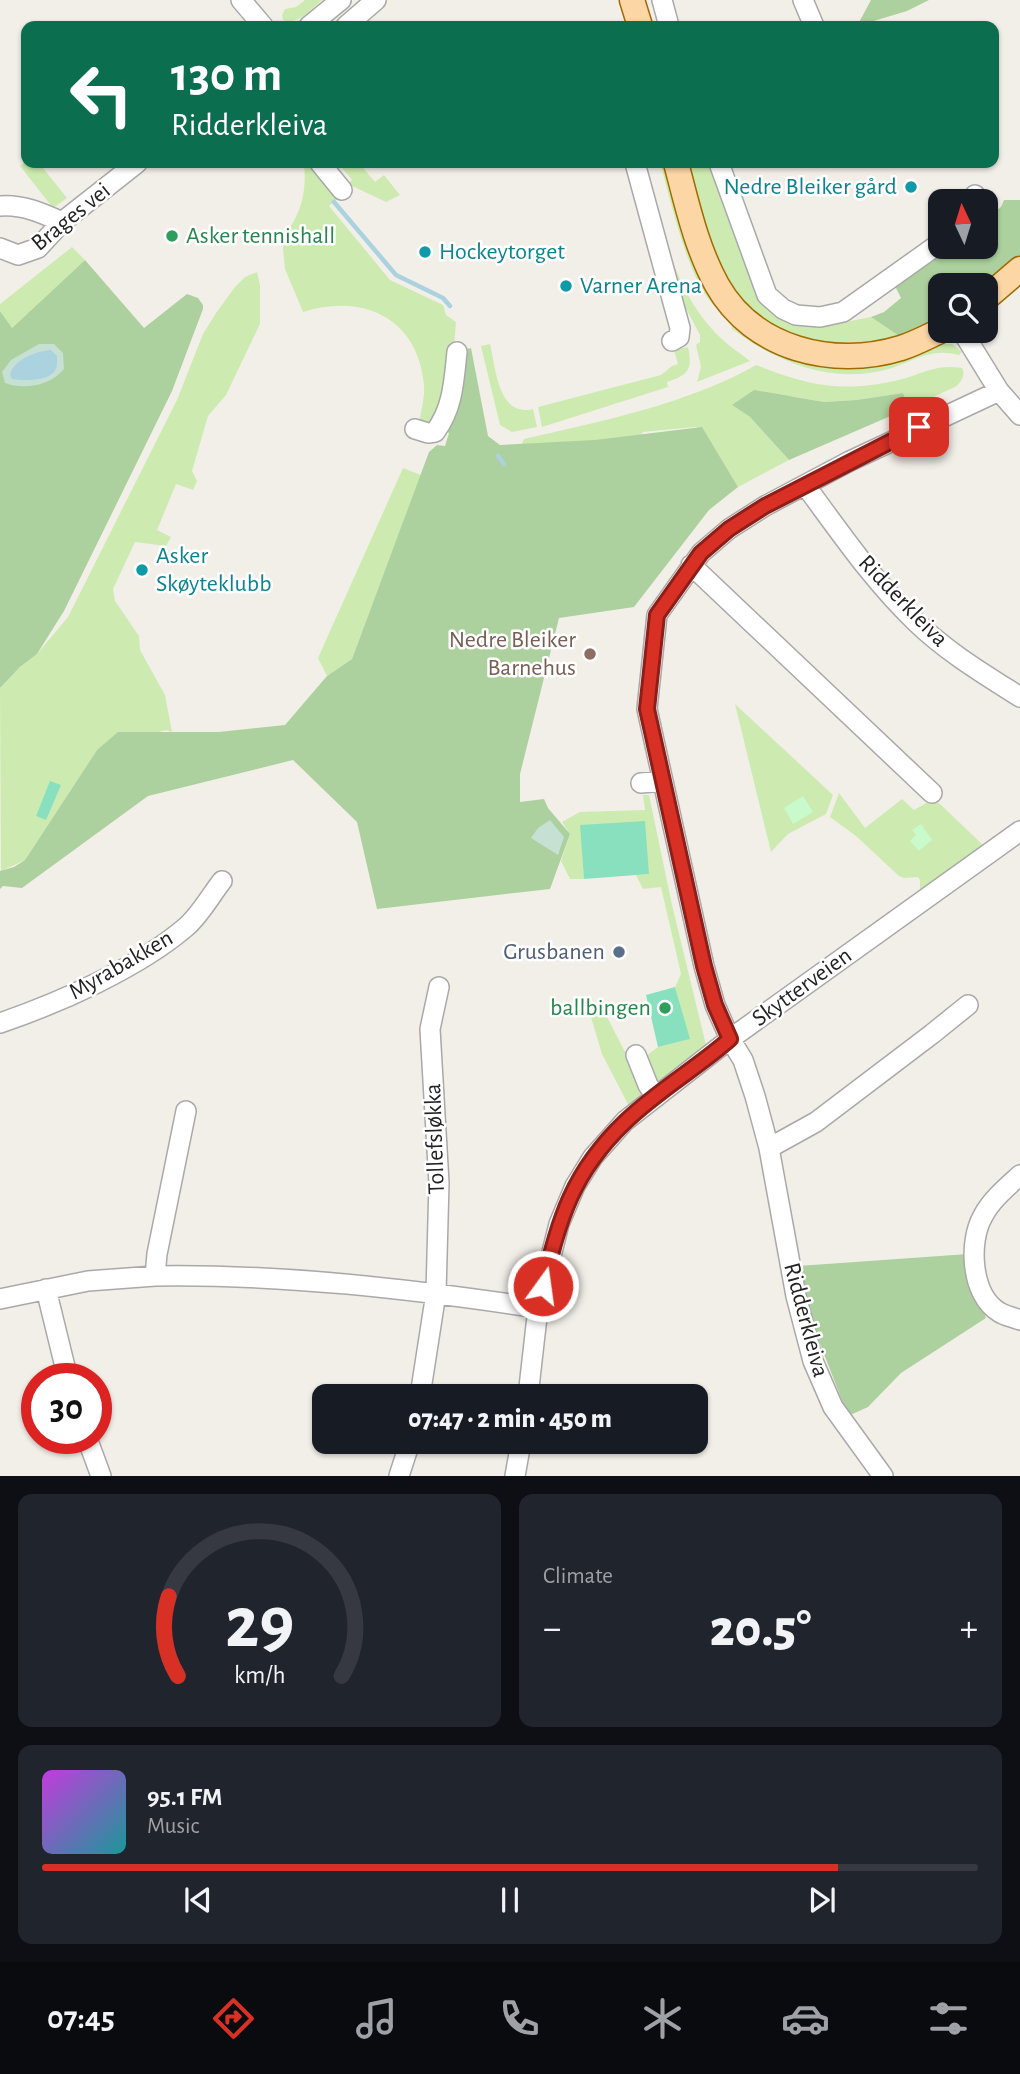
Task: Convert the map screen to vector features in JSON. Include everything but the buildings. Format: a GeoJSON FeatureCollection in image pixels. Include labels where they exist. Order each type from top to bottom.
{"type":"FeatureCollection","features":[{"type":"Feature","properties":{"kind":"main road"},"geometry":{"type":"LineString","coordinates":[[632,0],[638,21]]}},
{"type":"Feature","properties":{"kind":"main road"},"geometry":{"type":"LineString","coordinates":[[677,168],[695,235],[705,261],[729,302],[746,320],[763,332],[781,343],[805,352],[851,357],[901,348],[928,336]]}},
{"type":"Feature","properties":{"kind":"main road"},"geometry":{"type":"LineString","coordinates":[[998,288],[1020,269]]}},
{"type":"Feature","properties":{"kind":"street"},"geometry":{"type":"LineString","coordinates":[[241,0],[259,21]]}},
{"type":"Feature","properties":{"kind":"street"},"geometry":{"type":"LineString","coordinates":[[315,21],[341,0]]}},
{"type":"Feature","properties":{"kind":"street"},"geometry":{"type":"LineString","coordinates":[[352,21],[376,0]]}},
{"type":"Feature","properties":{"kind":"street"},"geometry":{"type":"LineString","coordinates":[[662,0],[668,21]]}},
{"type":"Feature","properties":{"kind":"street"},"geometry":{"type":"LineString","coordinates":[[803,0],[812,21]]}},
{"type":"Feature","properties":{"kind":"street","name":"Brages vei"},"geometry":{"type":"LineString","coordinates":[[0,248],[10,254],[27,253],[38,248],[62,222],[131,168]]}},
{"type":"Feature","properties":{"kind":"street"},"geometry":{"type":"LineString","coordinates":[[324,168],[342,190]]}},
{"type":"Feature","properties":{"kind":"street"},"geometry":{"type":"LineString","coordinates":[[636,168],[680,328],[680,337],[672,341]]}},
{"type":"Feature","properties":{"kind":"street"},"geometry":{"type":"LineString","coordinates":[[721,168],[766,295],[783,309],[796,315],[820,317],[843,312],[928,252]]}},
{"type":"Feature","properties":{"kind":"street"},"geometry":{"type":"LineString","coordinates":[[0,206],[16,205],[62,222]]}},
{"type":"Feature","properties":{"kind":"street"},"geometry":{"type":"LineString","coordinates":[[969,343],[999,391],[1020,415]]}},
{"type":"Feature","properties":{"kind":"street"},"geometry":{"type":"LineString","coordinates":[[415,429],[441,435],[449,407],[457,352]]}},
{"type":"Feature","properties":{"kind":"street","name":"Ridderkleiva"},"geometry":{"type":"LineString","coordinates":[[883,1475],[833,1407],[813,1361],[796,1296],[769,1148],[752,1083],[715,1005],[704,966],[647,709],[657,615],[701,553],[729,529],[805,485],[930,422],[999,391]]}},
{"type":"Feature","properties":{"kind":"street","name":"Ridderkleiva"},"geometry":{"type":"LineString","coordinates":[[805,485],[865,566],[917,623],[957,656],[1020,697]]}},
{"type":"Feature","properties":{"kind":"street"},"geometry":{"type":"LineString","coordinates":[[691,565],[932,793]]}},
{"type":"Feature","properties":{"kind":"street"},"geometry":{"type":"LineString","coordinates":[[641,783],[662,781]]}},
{"type":"Feature","properties":{"kind":"street","name":"Skytterveien"},"geometry":{"type":"LineString","coordinates":[[529,1384],[538,1308],[559,1224],[575,1186],[593,1157],[625,1121],[730,1039],[1020,831]]}},
{"type":"Feature","properties":{"kind":"street","name":"Myrabakken"},"geometry":{"type":"LineString","coordinates":[[0,1023],[42,1008],[130,965],[187,926],[222,881]]}},
{"type":"Feature","properties":{"kind":"street","name":"Tollefsløkka"},"geometry":{"type":"LineString","coordinates":[[422,1384],[436,1293],[439,1183],[430,1029],[439,986]]}},
{"type":"Feature","properties":{"kind":"street"},"geometry":{"type":"LineString","coordinates":[[769,1148],[816,1122],[968,1004]]}},
{"type":"Feature","properties":{"kind":"street"},"geometry":{"type":"LineString","coordinates":[[636,1055],[656,1097]]}},
{"type":"Feature","properties":{"kind":"street"},"geometry":{"type":"LineString","coordinates":[[155,1276],[186,1111]]}},
{"type":"Feature","properties":{"kind":"street"},"geometry":{"type":"LineString","coordinates":[[1020,1175],[1003,1190],[983,1215],[973,1247],[979,1283],[989,1301],[998,1311],[1020,1320]]}},
{"type":"Feature","properties":{"kind":"street"},"geometry":{"type":"LineString","coordinates":[[0,1299],[88,1281],[155,1276],[266,1278],[436,1293],[538,1308]]}},
{"type":"Feature","properties":{"kind":"street"},"geometry":{"type":"LineString","coordinates":[[46,1289],[64,1363]]}},
{"type":"Feature","properties":{"kind":"street"},"geometry":{"type":"LineString","coordinates":[[93,1454],[101,1475]]}},
{"type":"Feature","properties":{"kind":"street"},"geometry":{"type":"LineString","coordinates":[[399,1475],[406,1454]]}},
{"type":"Feature","properties":{"kind":"street"},"geometry":{"type":"LineString","coordinates":[[515,1475],[519,1454]]}},
{"type":"Feature","properties":{"kind":"green space"},"geometry":{"type":"Polygon","coordinates":[[[305,0],[322,0],[299,19],[283,20],[285,9],[296,7],[305,0]]]}},
{"type":"Feature","properties":{"kind":"green space"},"geometry":{"type":"Polygon","coordinates":[[[871,0],[929,0],[907,11],[874,21],[860,21],[871,0]]]}},
{"type":"Feature","properties":{"kind":"green space"},"geometry":{"type":"Polygon","coordinates":[[[22,168],[43,168],[67,198],[53,208],[22,168]]]}},
{"type":"Feature","properties":{"kind":"green space"},"geometry":{"type":"Polygon","coordinates":[[[304,168],[315,168],[339,198],[329,206],[390,280],[443,305],[446,315],[456,322],[454,347],[436,425],[419,423],[424,390],[420,362],[399,327],[384,316],[366,309],[325,307],[303,312],[285,269],[282,238],[298,212],[304,184],[304,168]]]}},
{"type":"Feature","properties":{"kind":"green space"},"geometry":{"type":"Polygon","coordinates":[[[342,168],[363,168],[375,182],[384,175],[400,195],[386,202],[348,184],[352,180],[342,168]]]}},
{"type":"Feature","properties":{"kind":"green space"},"geometry":{"type":"Polygon","coordinates":[[[643,168],[647,168],[669,250],[686,292],[716,334],[750,361],[697,382],[701,367],[696,345],[700,342],[700,335],[680,297],[643,168]]]}},
{"type":"Feature","properties":{"kind":"green space"},"geometry":{"type":"Polygon","coordinates":[[[661,168],[670,168],[719,309],[699,284],[675,219],[661,168]]]}},
{"type":"Feature","properties":{"kind":"green space"},"geometry":{"type":"Polygon","coordinates":[[[688,168],[713,168],[760,297],[800,324],[825,326],[871,317],[902,338],[855,348],[797,340],[761,319],[742,301],[715,260],[688,168]]]}},
{"type":"Feature","properties":{"kind":"green space"},"geometry":{"type":"Polygon","coordinates":[[[1004,200],[1020,200],[1020,259],[998,275],[998,273],[928,273],[928,326],[902,338],[871,317],[884,312],[901,298],[894,284],[929,259],[998,259],[998,209],[1004,200]]]}},
{"type":"Feature","properties":{"kind":"green space"},"geometry":{"type":"Polygon","coordinates":[[[72,247],[85,260],[11,329],[0,311],[0,304],[72,247]]]}},
{"type":"Feature","properties":{"kind":"green space"},"geometry":{"type":"Polygon","coordinates":[[[85,260],[144,328],[187,294],[198,298],[203,309],[172,391],[64,611],[37,654],[0,688],[0,311],[12,328],[85,260]]]}},
{"type":"Feature","properties":{"kind":"green space"},"geometry":{"type":"Polygon","coordinates":[[[257,272],[260,285],[260,324],[226,395],[208,416],[192,471],[197,481],[193,490],[176,484],[157,530],[171,537],[166,546],[135,542],[113,589],[115,601],[139,636],[140,650],[165,695],[172,732],[166,730],[97,750],[25,860],[1,871],[0,688],[37,654],[68,617],[177,400],[203,334],[235,287],[245,277],[257,272]]]}},
{"type":"Feature","properties":{"kind":"green space"},"geometry":{"type":"Polygon","coordinates":[[[736,323],[765,344],[952,344],[962,352],[959,355],[933,354],[870,373],[828,372],[807,368],[767,352],[731,328],[736,323]]]}},
{"type":"Feature","properties":{"kind":"green space"},"geometry":{"type":"Polygon","coordinates":[[[39,344],[54,344],[63,353],[64,369],[52,379],[36,385],[5,383],[2,372],[11,360],[39,344]]]}},
{"type":"Feature","properties":{"kind":"green space"},"geometry":{"type":"Polygon","coordinates":[[[490,344],[497,378],[506,399],[521,410],[533,409],[537,427],[512,432],[500,425],[481,346],[490,344]]]}},
{"type":"Feature","properties":{"kind":"green space"},"geometry":{"type":"Polygon","coordinates":[[[688,347],[690,361],[687,370],[680,377],[667,382],[668,387],[542,427],[538,407],[661,375],[678,364],[674,350],[688,347]]]}},
{"type":"Feature","properties":{"kind":"green space"},"geometry":{"type":"Polygon","coordinates":[[[471,348],[488,436],[500,445],[595,440],[702,427],[738,487],[709,510],[634,607],[559,618],[520,774],[520,802],[544,799],[548,808],[570,834],[550,889],[377,909],[357,822],[293,760],[148,796],[22,888],[3,886],[0,889],[0,871],[25,860],[97,750],[118,732],[219,732],[285,725],[327,676],[352,659],[429,452],[437,445],[445,446],[449,433],[444,430],[462,350],[471,348]]]}},
{"type":"Feature","properties":{"kind":"green space"},"geometry":{"type":"Polygon","coordinates":[[[756,365],[793,378],[842,387],[899,380],[944,367],[962,368],[963,376],[955,387],[909,408],[903,393],[824,402],[791,396],[732,405],[750,417],[789,460],[738,487],[702,428],[695,427],[643,432],[638,440],[515,458],[524,439],[673,401],[756,365]]]}},
{"type":"Feature","properties":{"kind":"green space"},"geometry":{"type":"Polygon","coordinates":[[[754,390],[824,402],[903,393],[909,408],[789,460],[750,417],[732,405],[754,390]]]}},
{"type":"Feature","properties":{"kind":"green space"},"geometry":{"type":"Polygon","coordinates":[[[403,468],[421,475],[352,659],[327,676],[318,658],[403,468]]]}},
{"type":"Feature","properties":{"kind":"green space"},"geometry":{"type":"Polygon","coordinates":[[[735,704],[833,795],[826,814],[788,834],[771,852],[735,704]]]}},
{"type":"Feature","properties":{"kind":"green space"},"geometry":{"type":"Polygon","coordinates":[[[50,781],[61,785],[46,820],[36,816],[50,781]]]}},
{"type":"Feature","properties":{"kind":"green space"},"geometry":{"type":"Polygon","coordinates":[[[839,793],[865,828],[902,799],[914,810],[926,803],[939,803],[984,846],[920,890],[918,877],[899,876],[856,836],[830,817],[839,793]]]}},
{"type":"Feature","properties":{"kind":"green space"},"geometry":{"type":"Polygon","coordinates":[[[643,795],[649,795],[706,1045],[699,1057],[658,1084],[654,1081],[646,1056],[658,1047],[689,1039],[675,987],[681,974],[661,887],[643,889],[636,875],[649,874],[581,825],[584,879],[570,879],[561,861],[570,834],[562,822],[580,812],[645,810],[643,795]]]}},
{"type":"Feature","properties":{"kind":"green space"},"geometry":{"type":"Polygon","coordinates":[[[803,796],[813,812],[793,824],[784,808],[803,796]]]}},
{"type":"Feature","properties":{"kind":"green space"},"geometry":{"type":"Polygon","coordinates":[[[550,820],[564,837],[558,855],[531,838],[538,828],[550,820]]]}},
{"type":"Feature","properties":{"kind":"green space"},"geometry":{"type":"Polygon","coordinates":[[[645,821],[649,874],[584,879],[580,825],[645,821]]]}},
{"type":"Feature","properties":{"kind":"green space"},"geometry":{"type":"Polygon","coordinates":[[[921,824],[932,840],[919,851],[910,841],[916,835],[912,830],[921,824]]]}},
{"type":"Feature","properties":{"kind":"green space","name":"ballbingen"},"geometry":{"type":"Polygon","coordinates":[[[675,987],[690,1039],[658,1047],[646,995],[675,987]]]}},
{"type":"Feature","properties":{"kind":"green space"},"geometry":{"type":"Polygon","coordinates":[[[603,1009],[644,1089],[641,1101],[631,1110],[602,1054],[590,1014],[603,1009]]]}},
{"type":"Feature","properties":{"kind":"green space"},"geometry":{"type":"Polygon","coordinates":[[[968,1254],[969,1272],[986,1318],[901,1373],[868,1407],[848,1416],[819,1341],[798,1266],[968,1254]]]}},
{"type":"Feature","properties":{"kind":"water"},"geometry":{"type":"Polygon","coordinates":[[[51,350],[57,356],[57,363],[56,370],[50,376],[34,380],[12,379],[12,370],[20,361],[32,354],[51,350]]]}},
{"type":"Feature","properties":{"kind":"waterway"},"geometry":{"type":"LineString","coordinates":[[334,202],[396,275],[443,298],[450,306]]}},
{"type":"Feature","properties":{"kind":"waterway"},"geometry":{"type":"LineString","coordinates":[[498,456],[504,464]]}},
{"type":"Feature","properties":{"kind":"place","name":"Nedre Bleiker gård"},"geometry":{"type":"Point","coordinates":[911,187]}},
{"type":"Feature","properties":{"kind":"place","name":"Asker tennishall"},"geometry":{"type":"Point","coordinates":[172,236]}},
{"type":"Feature","properties":{"kind":"place","name":"Hockeytorget"},"geometry":{"type":"Point","coordinates":[425,252]}},
{"type":"Feature","properties":{"kind":"place","name":"Varner Arena"},"geometry":{"type":"Point","coordinates":[566,286]}},
{"type":"Feature","properties":{"kind":"place","name":"Asker Skøyteklubb"},"geometry":{"type":"Point","coordinates":[142,570]}},
{"type":"Feature","properties":{"kind":"place","name":"Nedre Bleiker Barnehus"},"geometry":{"type":"Point","coordinates":[590,654]}},
{"type":"Feature","properties":{"kind":"place","name":"Grusbanen"},"geometry":{"type":"Point","coordinates":[619,952]}},
{"type":"Feature","properties":{"kind":"place","name":"ballbingen"},"geometry":{"type":"Point","coordinates":[665,1008]}},
{"type":"Feature","properties":{"kind":"route"},"geometry":{"type":"LineString","coordinates":[[543,1286],[559,1224],[575,1186],[593,1157],[625,1121],[730,1039],[715,1005],[704,966],[647,709],[657,615],[701,553],[729,529],[765,506],[919,427]]}}]}
